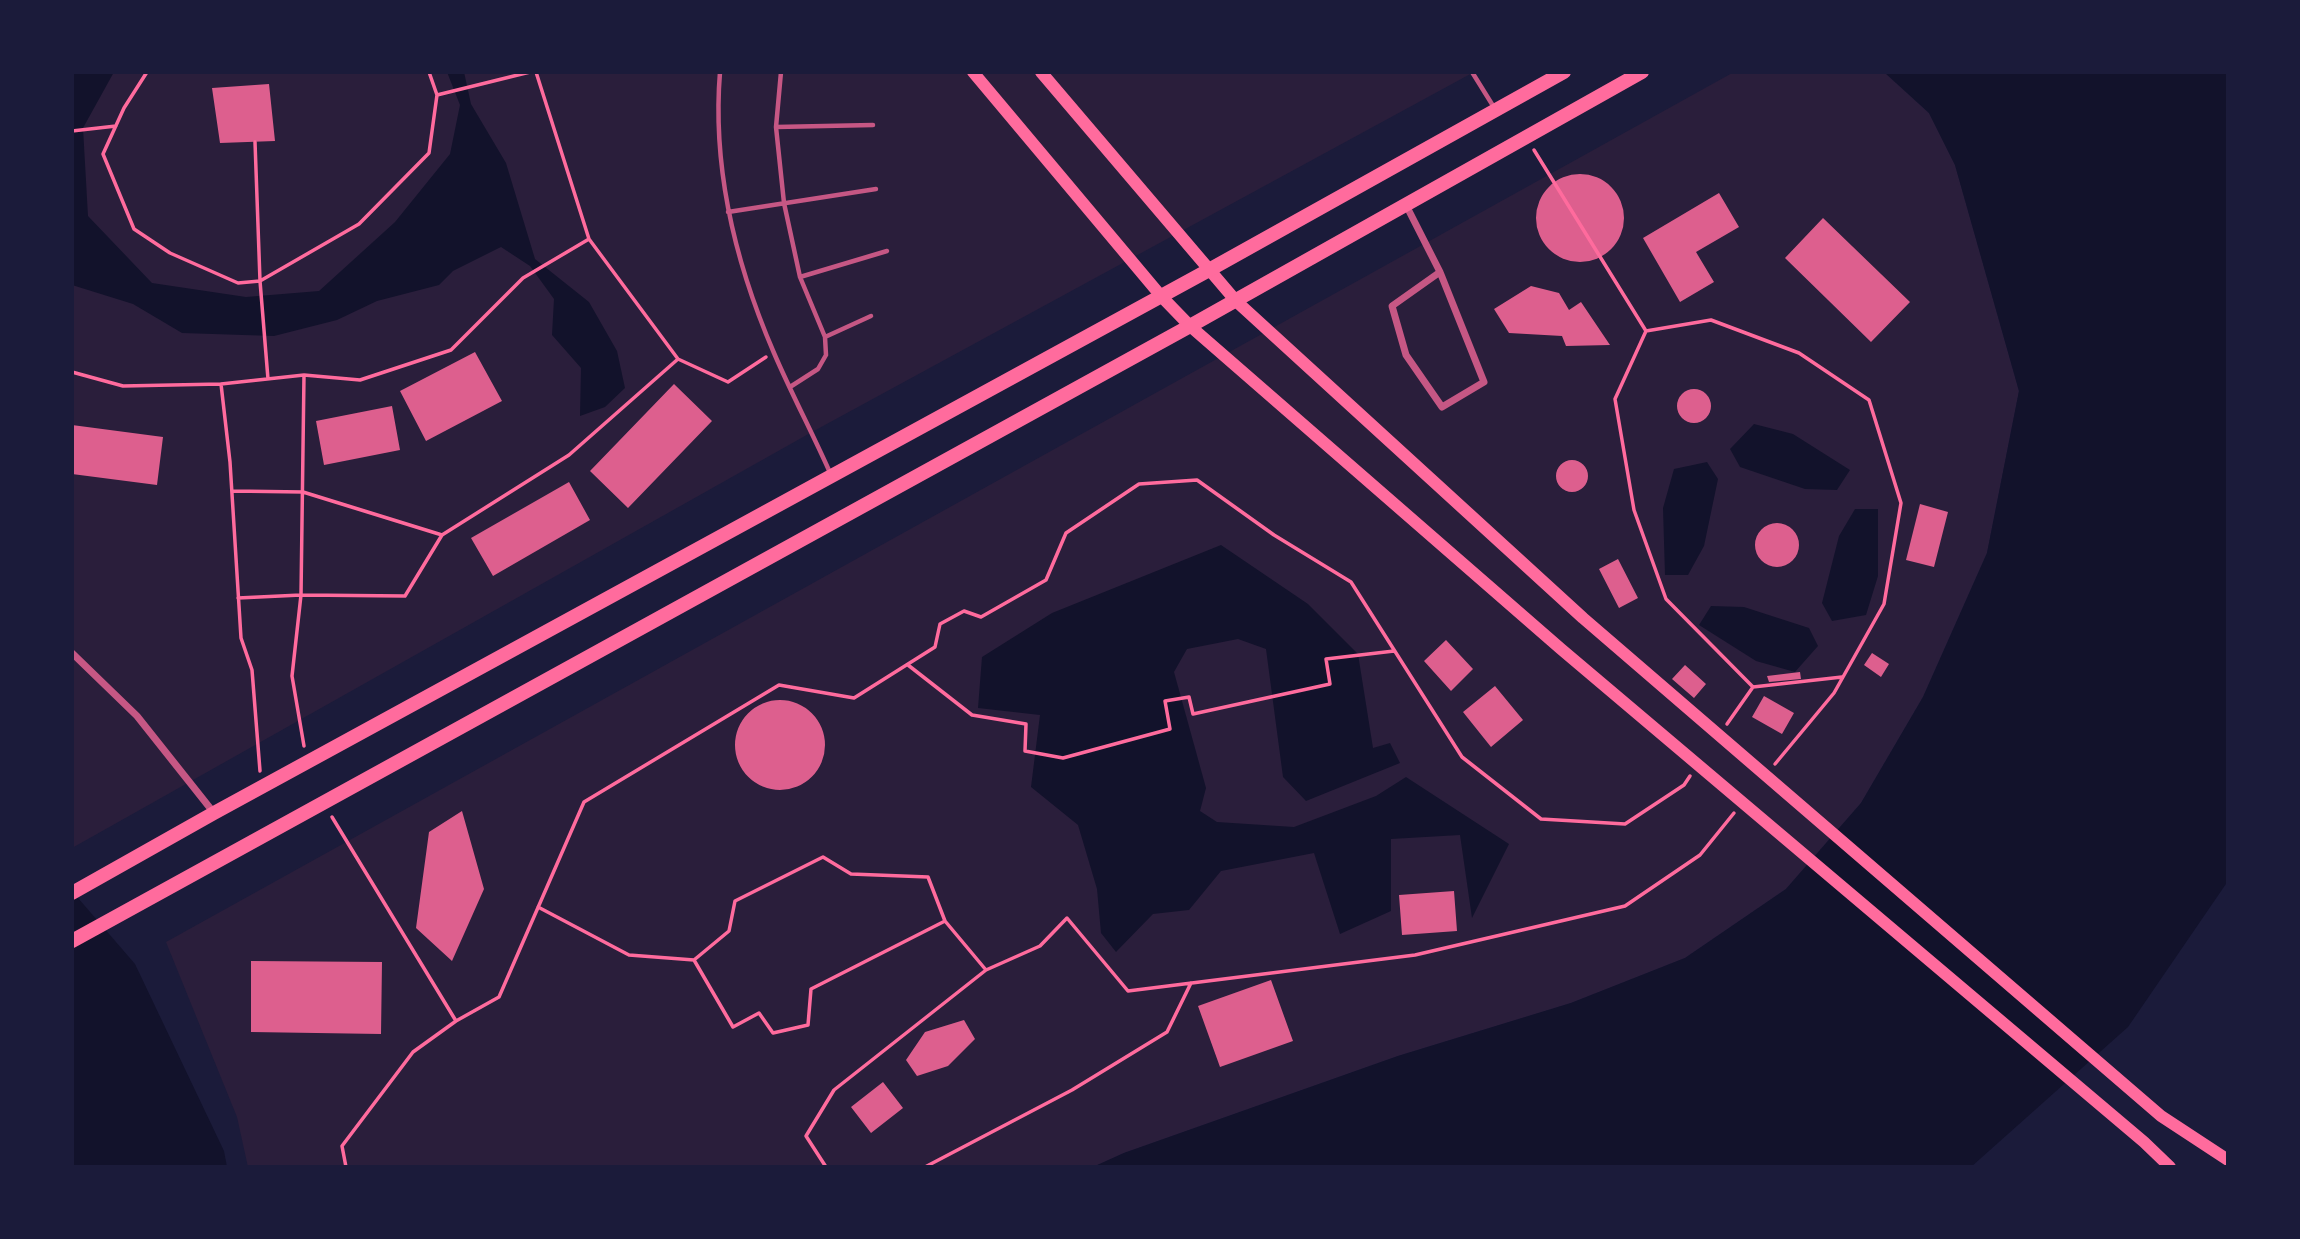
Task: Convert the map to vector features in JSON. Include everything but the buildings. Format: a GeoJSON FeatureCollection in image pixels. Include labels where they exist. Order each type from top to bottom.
{"type":"FeatureCollection","features":[{"type":"Feature","properties":{"kind":"main road"},"geometry":{"type":"LineString","coordinates":[[973,72],[1161,296],[1190,326],[1561,649],[2144,1142],[2170,1167]]}},
{"type":"Feature","properties":{"kind":"main road"},"geometry":{"type":"LineString","coordinates":[[1041,72],[1236,300],[1583,618],[2161,1116],[2228,1160]]}},
{"type":"Feature","properties":{"kind":"main road"},"geometry":{"type":"LineString","coordinates":[[72,893],[306,762],[1209,270],[1564,72]]}},
{"type":"Feature","properties":{"kind":"main road"},"geometry":{"type":"LineString","coordinates":[[72,941],[1190,326],[1642,72]]}},
{"type":"Feature","properties":{"kind":"street"},"geometry":{"type":"LineString","coordinates":[[1406,205],[1440,272],[1484,382],[1442,407],[1406,355],[1392,306],[1440,272]]}},
{"type":"Feature","properties":{"kind":"street"},"geometry":{"type":"LineString","coordinates":[[72,653],[138,716],[214,813]]}},
{"type":"Feature","properties":{"kind":"lane"},"geometry":{"type":"LineString","coordinates":[[720,72],[718,101],[721,164],[728,212],[741,263],[774,352],[831,476]]}},
{"type":"Feature","properties":{"kind":"lane"},"geometry":{"type":"LineString","coordinates":[[781,72],[776,127],[784,203],[800,277],[825,337],[826,355],[818,369],[790,387]]}},
{"type":"Feature","properties":{"kind":"lane"},"geometry":{"type":"LineString","coordinates":[[1472,72],[1496,110]]}},
{"type":"Feature","properties":{"kind":"lane"},"geometry":{"type":"LineString","coordinates":[[776,127],[873,125]]}},
{"type":"Feature","properties":{"kind":"lane"},"geometry":{"type":"LineString","coordinates":[[728,212],[876,189]]}},
{"type":"Feature","properties":{"kind":"lane"},"geometry":{"type":"LineString","coordinates":[[800,277],[887,251]]}},
{"type":"Feature","properties":{"kind":"lane"},"geometry":{"type":"LineString","coordinates":[[825,337],[871,316]]}},
{"type":"Feature","properties":{"kind":"path"},"geometry":{"type":"LineString","coordinates":[[147,72],[124,108],[103,154],[134,229],[170,253],[237,283],[260,281],[359,224],[429,153],[437,95],[429,72]]}},
{"type":"Feature","properties":{"kind":"path"},"geometry":{"type":"LineString","coordinates":[[437,95],[530,72]]}},
{"type":"Feature","properties":{"kind":"path"},"geometry":{"type":"LineString","coordinates":[[536,72],[589,239],[678,359],[728,382],[774,352]]}},
{"type":"Feature","properties":{"kind":"path"},"geometry":{"type":"LineString","coordinates":[[72,131],[116,126]]}},
{"type":"Feature","properties":{"kind":"path"},"geometry":{"type":"LineString","coordinates":[[1526,138],[1646,331]]}},
{"type":"Feature","properties":{"kind":"path"},"geometry":{"type":"LineString","coordinates":[[255,142],[260,281],[268,379]]}},
{"type":"Feature","properties":{"kind":"path"},"geometry":{"type":"LineString","coordinates":[[72,372],[123,386],[221,384],[304,375],[360,380],[451,350],[523,278],[589,239]]}},
{"type":"Feature","properties":{"kind":"path"},"geometry":{"type":"LineString","coordinates":[[1646,331],[1711,320],[1799,353],[1869,400],[1901,503],[1884,604],[1834,693],[1767,774]]}},
{"type":"Feature","properties":{"kind":"path"},"geometry":{"type":"LineString","coordinates":[[1646,331],[1615,399],[1634,510],[1666,599],[1754,687]]}},
{"type":"Feature","properties":{"kind":"path"},"geometry":{"type":"LineString","coordinates":[[238,598],[301,595],[405,596],[442,535],[569,455],[678,359]]}},
{"type":"Feature","properties":{"kind":"path"},"geometry":{"type":"LineString","coordinates":[[304,375],[301,595],[292,676],[306,762]]}},
{"type":"Feature","properties":{"kind":"path"},"geometry":{"type":"LineString","coordinates":[[221,384],[232,491],[241,638],[252,670],[261,787]]}},
{"type":"Feature","properties":{"kind":"path"},"geometry":{"type":"LineString","coordinates":[[346,1167],[342,1146],[413,1052],[456,1021],[499,997],[584,802],[779,685],[854,698],[935,647],[940,624],[964,611],[981,617],[1046,580],[1066,533],[1139,484],[1197,480],[1274,535],[1350,582],[1462,757],[1541,819],[1625,824],[1684,785],[1692,774]]}},
{"type":"Feature","properties":{"kind":"path"},"geometry":{"type":"LineString","coordinates":[[232,491],[303,492],[442,535]]}},
{"type":"Feature","properties":{"kind":"path"},"geometry":{"type":"LineString","coordinates":[[908,665],[972,715],[1026,724],[1025,751],[1063,758],[1170,729],[1165,701],[1189,697],[1193,715],[1330,684],[1326,659],[1394,651]]}},
{"type":"Feature","properties":{"kind":"path"},"geometry":{"type":"LineString","coordinates":[[1723,730],[1754,687],[1843,677]]}},
{"type":"Feature","properties":{"kind":"path"},"geometry":{"type":"LineString","coordinates":[[324,803],[456,1021]]}},
{"type":"Feature","properties":{"kind":"path"},"geometry":{"type":"LineString","coordinates":[[826,1167],[806,1136],[834,1090],[986,970],[1040,946],[1067,918],[1128,991],[1415,955],[1625,906],[1700,855],[1742,804]]}},
{"type":"Feature","properties":{"kind":"path"},"geometry":{"type":"LineString","coordinates":[[538,907],[629,955],[694,960],[729,931],[735,901],[823,857],[851,874],[928,877],[945,921],[986,970]]}},
{"type":"Feature","properties":{"kind":"path"},"geometry":{"type":"LineString","coordinates":[[694,960],[733,1027],[759,1013],[773,1033],[808,1025],[811,989],[945,921]]}},
{"type":"Feature","properties":{"kind":"path"},"geometry":{"type":"LineString","coordinates":[[925,1167],[1072,1090],[1167,1032],[1191,983]]}},
{"type":"Feature","properties":{"kind":"shaded area"},"geometry":{"type":"Polygon","coordinates":[[[72,72],[1474,72],[812,432],[72,848],[72,72]]]}},
{"type":"Feature","properties":{"kind":"shaded area"},"geometry":{"type":"Polygon","coordinates":[[[72,72],[114,72],[83,128],[88,216],[152,283],[246,297],[319,291],[395,222],[450,154],[460,105],[447,72],[464,72],[471,104],[506,163],[535,259],[589,302],[617,351],[625,388],[605,407],[580,416],[581,368],[552,335],[554,299],[530,266],[501,247],[453,271],[439,285],[377,301],[337,320],[274,336],[182,333],[133,304],[72,285],[72,72]]]}},
{"type":"Feature","properties":{"kind":"shaded area"},"geometry":{"type":"Polygon","coordinates":[[[1734,72],[1884,72],[1929,113],[1955,165],[2019,391],[1987,553],[1923,697],[1861,803],[1786,889],[1685,958],[1571,1003],[1398,1056],[1124,1153],[1093,1167],[248,1167],[237,1117],[166,942],[1734,72]]]}},
{"type":"Feature","properties":{"kind":"shaded area"},"geometry":{"type":"Polygon","coordinates":[[[1884,72],[2228,72],[2228,881],[2128,1027],[1971,1167],[1093,1167],[1124,1153],[1398,1056],[1571,1003],[1685,958],[1786,889],[1861,803],[1923,697],[1987,553],[2019,391],[1955,165],[1929,113],[1884,72]]]}},
{"type":"Feature","properties":{"kind":"shaded area"},"geometry":{"type":"Polygon","coordinates":[[[1754,424],[1793,434],[1850,470],[1837,490],[1805,489],[1740,467],[1730,449],[1754,424]]]}},
{"type":"Feature","properties":{"kind":"shaded area"},"geometry":{"type":"Polygon","coordinates":[[[1707,462],[1718,479],[1704,546],[1688,575],[1665,575],[1663,508],[1674,469],[1707,462]]]}},
{"type":"Feature","properties":{"kind":"shaded area"},"geometry":{"type":"Polygon","coordinates":[[[1855,509],[1878,509],[1878,576],[1866,615],[1832,621],[1822,603],[1839,536],[1855,509]]]}},
{"type":"Feature","properties":{"kind":"shaded area"},"geometry":{"type":"Polygon","coordinates":[[[1221,545],[1308,604],[1358,654],[1373,748],[1390,743],[1400,763],[1306,801],[1283,777],[1266,649],[1238,639],[1187,649],[1174,672],[1206,788],[1200,811],[1217,822],[1294,827],[1376,796],[1406,777],[1509,844],[1472,918],[1460,835],[1391,839],[1391,911],[1340,934],[1314,853],[1221,871],[1189,910],[1153,914],[1116,952],[1101,933],[1097,889],[1078,825],[1031,787],[1040,715],[978,708],[982,657],[1052,613],[1221,545]]]}},
{"type":"Feature","properties":{"kind":"shaded area"},"geometry":{"type":"Polygon","coordinates":[[[1711,606],[1744,607],[1809,628],[1818,646],[1795,672],[1756,661],[1699,625],[1711,606]]]}},
{"type":"Feature","properties":{"kind":"shaded area"},"geometry":{"type":"Polygon","coordinates":[[[72,891],[135,964],[224,1151],[227,1167],[72,1167],[72,891]]]}}]}
